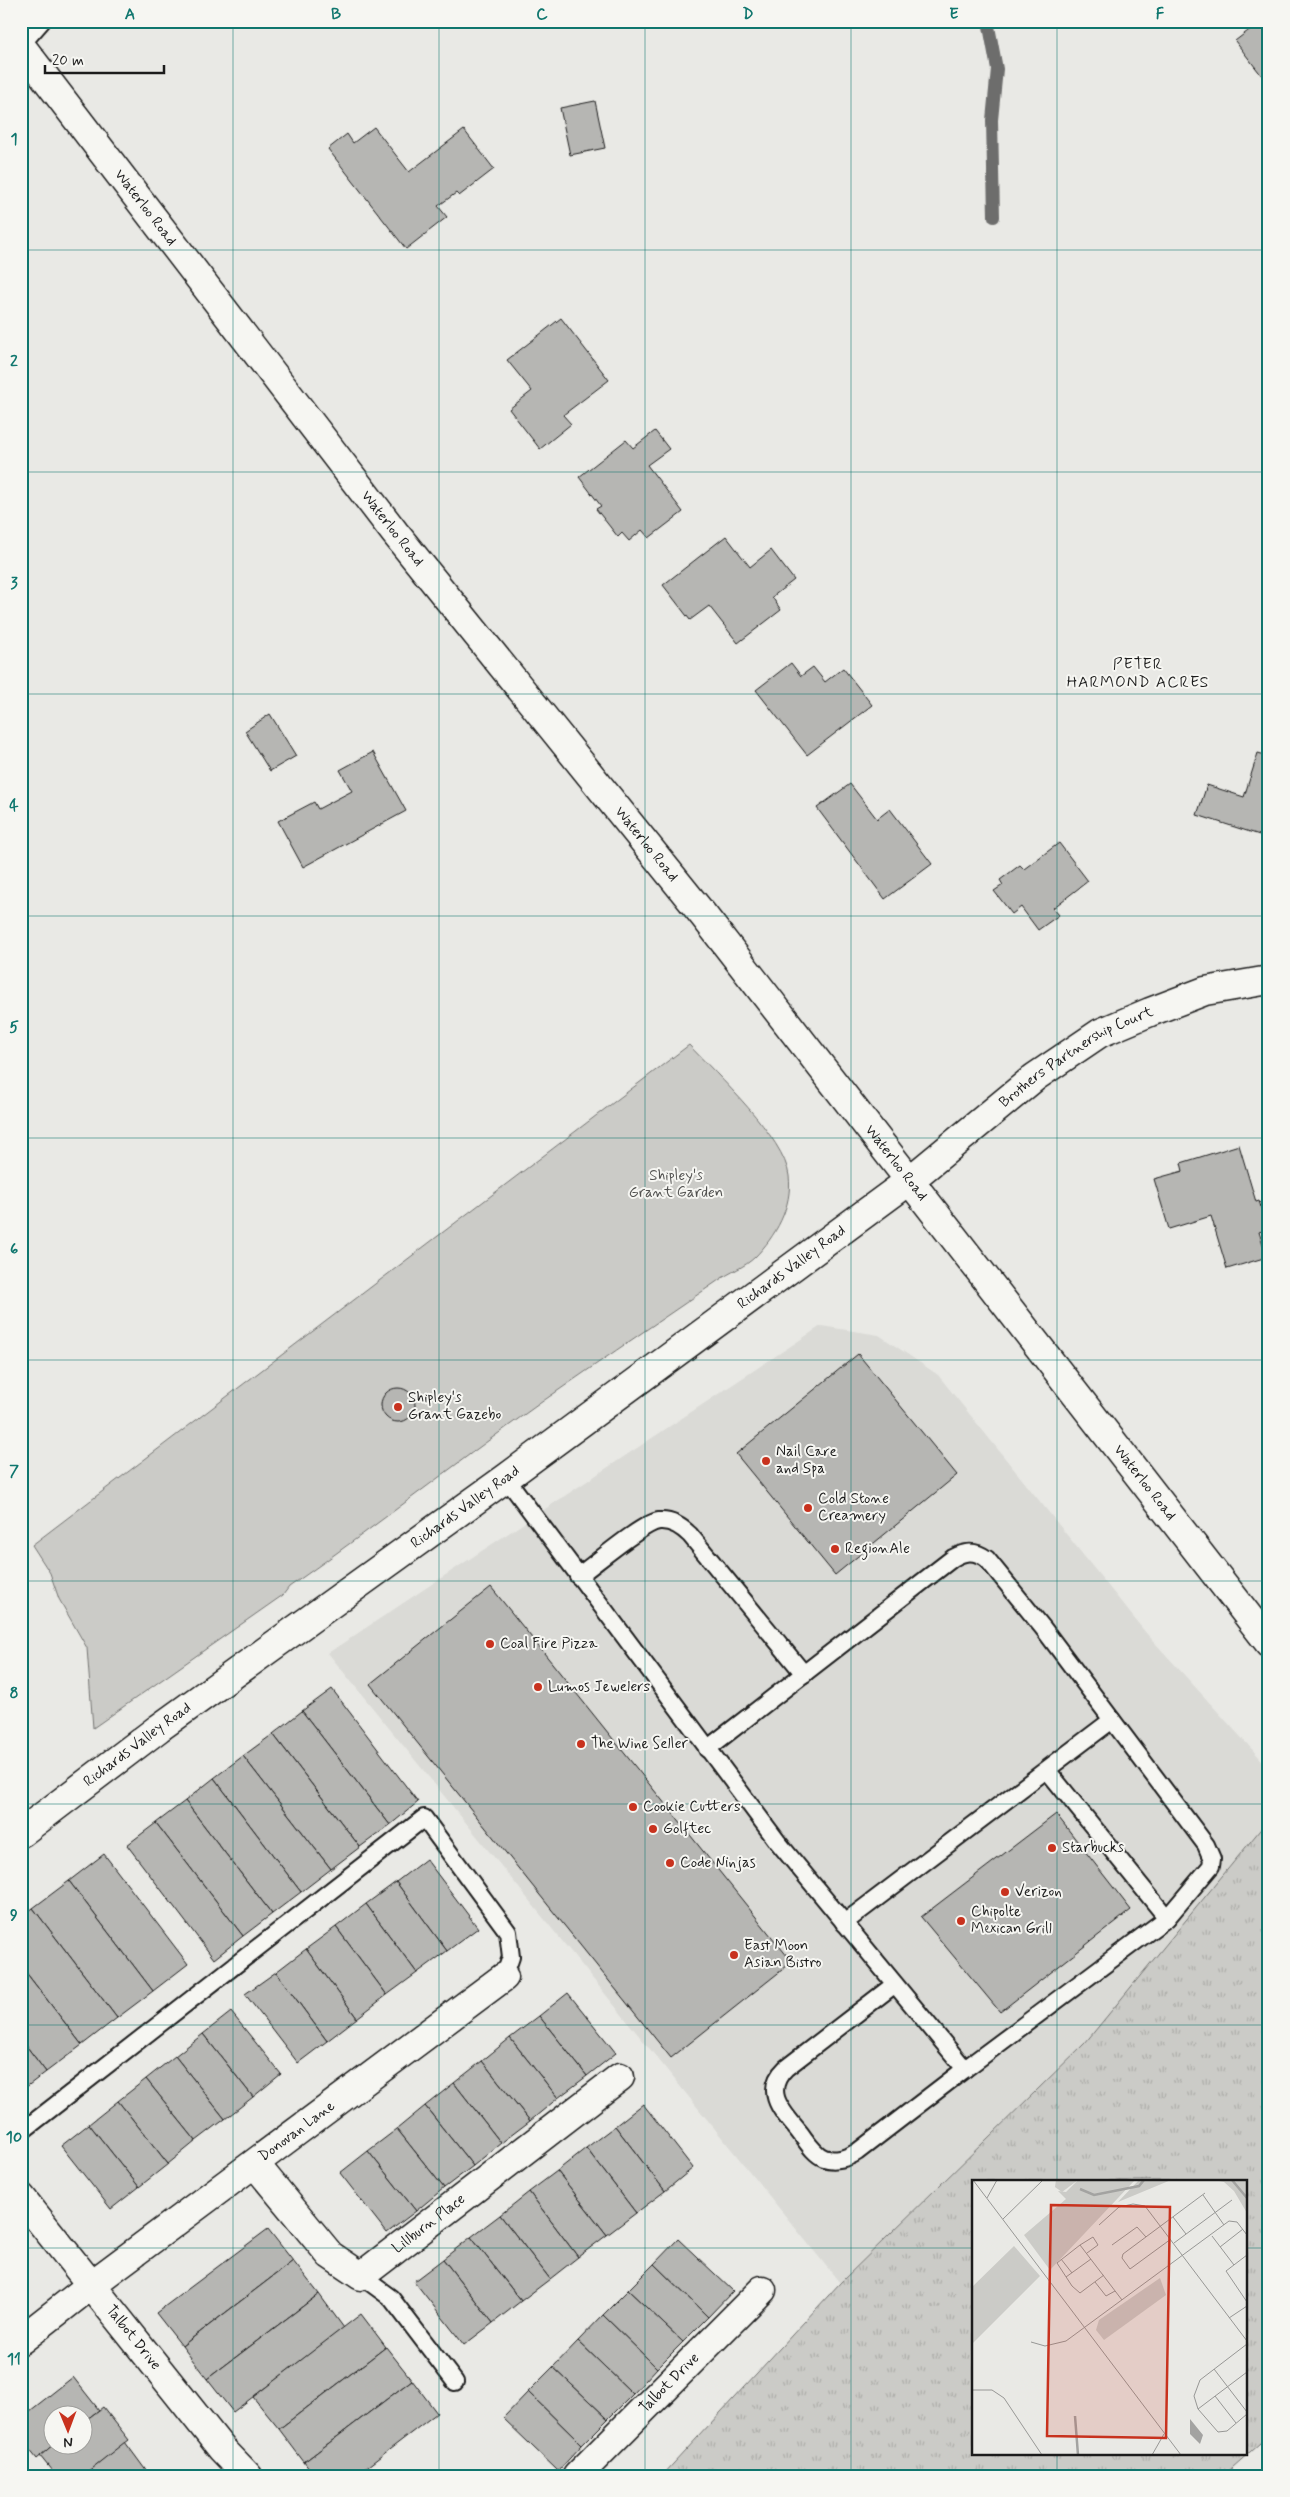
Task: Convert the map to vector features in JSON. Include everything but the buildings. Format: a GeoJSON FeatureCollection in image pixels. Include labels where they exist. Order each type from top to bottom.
{"type":"FeatureCollection","features":[{"type":"Feature","properties":{"kind":"street","name":"Waterloo Road"},"geometry":{"type":"LineString","coordinates":[[21,46],[395,533],[704,916],[1269,1643]]}},
{"type":"Feature","properties":{"kind":"street","name":"Brothers Partnership Court"},"geometry":{"type":"LineString","coordinates":[[909,1181],[1035,1077],[1100,1033],[1205,991],[1269,980]]}},
{"type":"Feature","properties":{"kind":"street","name":"Richards Valley Road"},"geometry":{"type":"LineString","coordinates":[[21,1833],[159,1728],[506,1478],[909,1181]]}},
{"type":"Feature","properties":{"kind":"street","name":"Donovan Lane"},"geometry":{"type":"LineString","coordinates":[[21,2340],[91,2284],[255,2164],[504,1977]]}},
{"type":"Feature","properties":{"kind":"street","name":"Lillburn Place"},"geometry":{"type":"LineString","coordinates":[[361,2276],[620,2077]]}},
{"type":"Feature","properties":{"kind":"street"},"geometry":{"type":"LineString","coordinates":[[255,2164],[330,2255],[361,2276]]}},
{"type":"Feature","properties":{"kind":"street","name":"Talbot Drive"},"geometry":{"type":"LineString","coordinates":[[21,2197],[222,2449],[248,2476]]}},
{"type":"Feature","properties":{"kind":"street","name":"Talbot Drive"},"geometry":{"type":"LineString","coordinates":[[576,2476],[762,2290]]}},
{"type":"Feature","properties":{"kind":"lane"},"geometry":{"type":"LineString","coordinates":[[21,46],[42,21]]}},
{"type":"Feature","properties":{"kind":"lane"},"geometry":{"type":"LineString","coordinates":[[506,1478],[777,1841],[965,2069]]}},
{"type":"Feature","properties":{"kind":"lane"},"geometry":{"type":"LineString","coordinates":[[578,1576],[647,1526],[661,1521],[677,1524],[690,1535],[804,1674]]}},
{"type":"Feature","properties":{"kind":"lane"},"geometry":{"type":"LineString","coordinates":[[707,1749],[953,1558],[971,1552],[987,1559],[1043,1628],[1206,1845],[1212,1859],[1208,1873],[1167,1918],[850,2156],[841,2159],[824,2158],[812,2148],[780,2107],[775,2093],[777,2078],[786,2068],[895,1984]]}},
{"type":"Feature","properties":{"kind":"lane"},"geometry":{"type":"LineString","coordinates":[[844,1922],[1112,1720]]}},
{"type":"Feature","properties":{"kind":"lane"},"geometry":{"type":"LineString","coordinates":[[1047,1770],[1167,1918]]}},
{"type":"Feature","properties":{"kind":"lane"},"geometry":{"type":"LineString","coordinates":[[21,2132],[424,1818],[508,1932],[510,1957],[504,1977]]}},
{"type":"Feature","properties":{"kind":"lane"},"geometry":{"type":"LineString","coordinates":[[361,2276],[391,2298],[455,2382]]}},
{"type":"Feature","properties":{"kind":"shaded area"},"geometry":{"type":"Polygon","coordinates":[[[821,1326],[879,1335],[938,1375],[1146,1633],[1269,1768],[1269,1819],[1085,2043],[840,2283],[328,1653],[821,1326]]]}},
{"type":"Feature","properties":{"kind":"green space","name":"Shipley's Grant Garden"},"geometry":{"type":"Polygon","coordinates":[[[689,1045],[763,1125],[785,1161],[790,1187],[785,1210],[776,1230],[762,1249],[747,1264],[719,1280],[545,1400],[289,1587],[283,1595],[93,1728],[87,1648],[59,1599],[50,1573],[32,1545],[689,1045]]]}},
{"type":"Feature","properties":{"kind":"green space"},"geometry":{"type":"Polygon","coordinates":[[[1269,1819],[1269,2435],[1248,2454],[1248,2180],[972,2180],[972,2454],[1248,2454],[1223,2476],[662,2476],[840,2283],[1085,2043],[1269,1819]]]}},
{"type":"Feature","properties":{"kind":"waterway"},"geometry":{"type":"LineString","coordinates":[[988,21],[997,69],[992,120],[994,217]]}},
{"type":"Feature","properties":{"kind":"place","name":"Shipley's Grant Gazebo"},"geometry":{"type":"Point","coordinates":[398,1407]}},
{"type":"Feature","properties":{"kind":"place","name":"Nail Care and Spa"},"geometry":{"type":"Point","coordinates":[766,1461]}},
{"type":"Feature","properties":{"kind":"place","name":"Cold Stone Creamery"},"geometry":{"type":"Point","coordinates":[808,1508]}},
{"type":"Feature","properties":{"kind":"place","name":"RegionAle"},"geometry":{"type":"Point","coordinates":[835,1549]}},
{"type":"Feature","properties":{"kind":"place","name":"Coal Fire Pizza"},"geometry":{"type":"Point","coordinates":[490,1644]}},
{"type":"Feature","properties":{"kind":"place","name":"Lumos Jewelers"},"geometry":{"type":"Point","coordinates":[538,1687]}},
{"type":"Feature","properties":{"kind":"place","name":"The Wine Seller"},"geometry":{"type":"Point","coordinates":[581,1744]}},
{"type":"Feature","properties":{"kind":"place","name":"Cookie Cutters"},"geometry":{"type":"Point","coordinates":[633,1807]}},
{"type":"Feature","properties":{"kind":"place","name":"Golftec"},"geometry":{"type":"Point","coordinates":[653,1829]}},
{"type":"Feature","properties":{"kind":"place","name":"Starbucks"},"geometry":{"type":"Point","coordinates":[1052,1848]}},
{"type":"Feature","properties":{"kind":"place","name":"Code Ninjas"},"geometry":{"type":"Point","coordinates":[670,1863]}},
{"type":"Feature","properties":{"kind":"place","name":"Verizon"},"geometry":{"type":"Point","coordinates":[1005,1892]}},
{"type":"Feature","properties":{"kind":"place","name":"Chipolte Mexican Grill"},"geometry":{"type":"Point","coordinates":[961,1921]}},
{"type":"Feature","properties":{"kind":"place","name":"East Moon Asian Bistro"},"geometry":{"type":"Point","coordinates":[734,1955]}},
{"type":"Feature","properties":{"kind":"district","name":"PETER HARMOND ACRES"},"geometry":{"type":"Point","coordinates":[1138,673]}}]}
